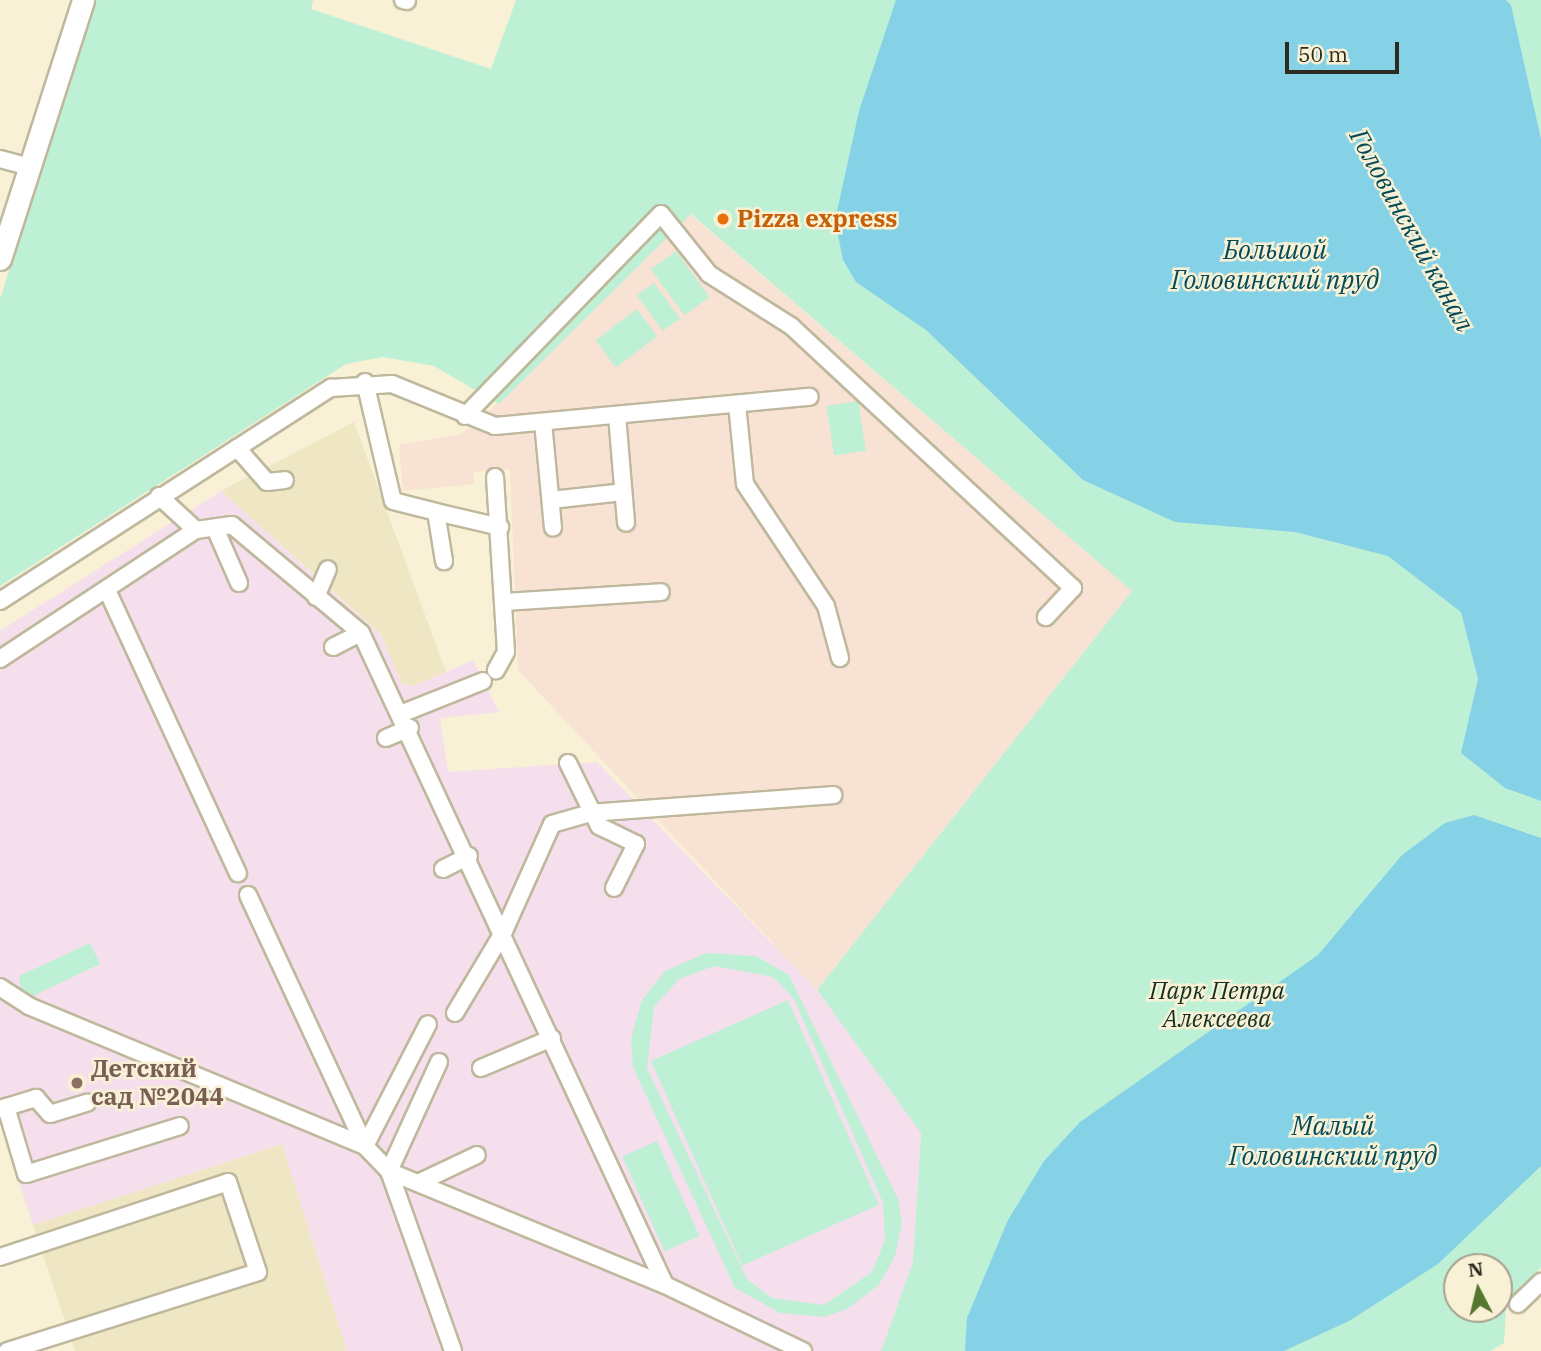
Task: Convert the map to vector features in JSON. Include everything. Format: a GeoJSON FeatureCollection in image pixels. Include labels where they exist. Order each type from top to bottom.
{"type":"FeatureCollection","features":[{"type":"Feature","properties":{"kind":"main road"},"geometry":{"type":"LineString","coordinates":[[0,259],[83,0]]}},
{"type":"Feature","properties":{"kind":"lane"},"geometry":{"type":"LineString","coordinates":[[0,159],[29,167]]}},
{"type":"Feature","properties":{"kind":"lane"},"geometry":{"type":"LineString","coordinates":[[471,419],[661,214],[709,274],[791,327],[1073,588],[1046,617]]}},
{"type":"Feature","properties":{"kind":"lane"},"geometry":{"type":"LineString","coordinates":[[365,382],[393,500],[500,527]]}},
{"type":"Feature","properties":{"kind":"lane"},"geometry":{"type":"LineString","coordinates":[[0,601],[159,496],[331,388],[365,382],[424,392],[471,419],[543,422],[810,397]]}},
{"type":"Feature","properties":{"kind":"lane"},"geometry":{"type":"LineString","coordinates":[[737,404],[745,484],[826,606],[840,658]]}},
{"type":"Feature","properties":{"kind":"lane"},"geometry":{"type":"LineString","coordinates":[[617,415],[626,523]]}},
{"type":"Feature","properties":{"kind":"lane"},"geometry":{"type":"LineString","coordinates":[[543,422],[553,528]]}},
{"type":"Feature","properties":{"kind":"lane"},"geometry":{"type":"LineString","coordinates":[[237,448],[277,486]]}},
{"type":"Feature","properties":{"kind":"lane"},"geometry":{"type":"LineString","coordinates":[[495,477],[506,652],[496,670]]}},
{"type":"Feature","properties":{"kind":"lane"},"geometry":{"type":"LineString","coordinates":[[551,500],[623,492]]}},
{"type":"Feature","properties":{"kind":"lane"},"geometry":{"type":"LineString","coordinates":[[159,496],[196,530]]}},
{"type":"Feature","properties":{"kind":"lane"},"geometry":{"type":"LineString","coordinates":[[436,512],[444,561]]}},
{"type":"Feature","properties":{"kind":"lane"},"geometry":{"type":"LineString","coordinates":[[0,659],[196,530],[232,525],[362,633],[406,720],[665,1285]]}},
{"type":"Feature","properties":{"kind":"lane"},"geometry":{"type":"LineString","coordinates":[[215,528],[239,583]]}},
{"type":"Feature","properties":{"kind":"lane"},"geometry":{"type":"LineString","coordinates":[[316,597],[328,569]]}},
{"type":"Feature","properties":{"kind":"lane"},"geometry":{"type":"LineString","coordinates":[[107,590],[238,873]]}},
{"type":"Feature","properties":{"kind":"lane"},"geometry":{"type":"LineString","coordinates":[[504,602],[661,592]]}},
{"type":"Feature","properties":{"kind":"lane"},"geometry":{"type":"LineString","coordinates":[[333,647],[362,633]]}},
{"type":"Feature","properties":{"kind":"lane"},"geometry":{"type":"LineString","coordinates":[[386,738],[406,720],[483,681]]}},
{"type":"Feature","properties":{"kind":"lane"},"geometry":{"type":"LineString","coordinates":[[568,763],[590,813],[599,826],[636,844],[614,888]]}},
{"type":"Feature","properties":{"kind":"lane"},"geometry":{"type":"LineString","coordinates":[[455,1013],[504,932],[552,824],[590,813],[833,795]]}},
{"type":"Feature","properties":{"kind":"lane"},"geometry":{"type":"LineString","coordinates":[[443,869],[469,856]]}},
{"type":"Feature","properties":{"kind":"lane"},"geometry":{"type":"LineString","coordinates":[[248,895],[365,1146],[389,1171],[665,1285],[803,1351]]}},
{"type":"Feature","properties":{"kind":"lane"},"geometry":{"type":"LineString","coordinates":[[0,986],[29,1006],[365,1146]]}},
{"type":"Feature","properties":{"kind":"lane"},"geometry":{"type":"LineString","coordinates":[[365,1146],[428,1024]]}},
{"type":"Feature","properties":{"kind":"lane"},"geometry":{"type":"LineString","coordinates":[[481,1068],[552,1038]]}},
{"type":"Feature","properties":{"kind":"lane"},"geometry":{"type":"LineString","coordinates":[[439,1062],[389,1171],[453,1351]]}},
{"type":"Feature","properties":{"kind":"lane"},"geometry":{"type":"LineString","coordinates":[[87,1103],[50,1114],[36,1098],[3,1108],[26,1174],[180,1126]]}},
{"type":"Feature","properties":{"kind":"lane"},"geometry":{"type":"LineString","coordinates":[[418,1183],[477,1156]]}},
{"type":"Feature","properties":{"kind":"lane"},"geometry":{"type":"LineString","coordinates":[[0,1257],[228,1182],[258,1272],[53,1345],[6,1351]]}},
{"type":"Feature","properties":{"kind":"lane"},"geometry":{"type":"LineString","coordinates":[[1518,1304],[1541,1282]]}},
{"type":"Feature","properties":{"kind":"shaded area"},"geometry":{"type":"Polygon","coordinates":[[[690,214],[1132,591],[817,990],[518,670],[510,469],[473,472],[474,484],[403,491],[399,445],[461,434],[477,423],[690,214]]]}},
{"type":"Feature","properties":{"kind":"shaded area"},"geometry":{"type":"Polygon","coordinates":[[[354,422],[446,672],[413,686],[402,684],[381,634],[221,491],[354,422]]]}},
{"type":"Feature","properties":{"kind":"shaded area"},"geometry":{"type":"Polygon","coordinates":[[[221,491],[381,635],[402,684],[414,686],[473,660],[499,712],[440,718],[448,772],[597,762],[817,990],[921,1133],[913,1262],[881,1351],[347,1351],[282,1144],[33,1225],[0,1123],[0,631],[221,491]]]}},
{"type":"Feature","properties":{"kind":"shaded area"},"geometry":{"type":"Polygon","coordinates":[[[282,1144],[347,1351],[75,1351],[33,1225],[282,1144]]]}},
{"type":"Feature","properties":{"kind":"green space","name":"Парк Петра Алексеева"},"geometry":{"type":"Polygon","coordinates":[[[95,0],[313,0],[311,9],[491,69],[516,0],[1541,0],[1541,1267],[1513,1300],[1513,1253],[1443,1253],[1443,1323],[1505,1323],[1504,1343],[1490,1351],[881,1351],[913,1262],[921,1133],[817,990],[1132,591],[691,214],[499,404],[434,366],[383,357],[346,364],[0,586],[0,299],[95,0]]]}},
{"type":"Feature","properties":{"kind":"green space"},"geometry":{"type":"Polygon","coordinates":[[[676,251],[710,297],[684,315],[651,269],[676,251]]]}},
{"type":"Feature","properties":{"kind":"green space"},"geometry":{"type":"Polygon","coordinates":[[[654,283],[680,319],[663,331],[637,295],[654,283]]]}},
{"type":"Feature","properties":{"kind":"green space"},"geometry":{"type":"Polygon","coordinates":[[[637,309],[657,336],[616,367],[595,340],[637,309]]]}},
{"type":"Feature","properties":{"kind":"green space"},"geometry":{"type":"Polygon","coordinates":[[[858,401],[866,450],[834,455],[826,406],[858,401]]]}},
{"type":"Feature","properties":{"kind":"green space"},"geometry":{"type":"Polygon","coordinates":[[[90,943],[100,964],[31,997],[21,989],[19,976],[90,943]]]}},
{"type":"Feature","properties":{"kind":"green space"},"geometry":{"type":"Polygon","coordinates":[[[706,953],[756,956],[789,975],[898,1199],[902,1222],[895,1256],[879,1285],[847,1309],[823,1317],[780,1313],[735,1288],[633,1067],[631,1039],[642,1000],[665,971],[706,953]],[[714,966],[679,979],[654,1007],[647,1068],[747,1279],[772,1298],[824,1305],[872,1272],[885,1240],[883,1203],[794,999],[773,977],[714,966]]]}},
{"type":"Feature","properties":{"kind":"green space"},"geometry":{"type":"Polygon","coordinates":[[[788,1000],[879,1205],[742,1266],[651,1061],[788,1000]]]}},
{"type":"Feature","properties":{"kind":"green space"},"geometry":{"type":"Polygon","coordinates":[[[657,1141],[699,1236],[665,1251],[622,1156],[657,1141]]]}},
{"type":"Feature","properties":{"kind":"water","name":"Большой Головинский пруд"},"geometry":{"type":"Polygon","coordinates":[[[896,0],[1506,0],[1511,5],[1541,139],[1541,801],[1505,788],[1461,753],[1478,679],[1461,612],[1388,556],[1295,532],[1175,522],[1083,480],[926,330],[856,282],[843,260],[835,220],[859,111],[896,0]]]}},
{"type":"Feature","properties":{"kind":"water","name":"Малый Головинский пруд"},"geometry":{"type":"Polygon","coordinates":[[[1474,815],[1541,838],[1541,1166],[1450,1253],[1443,1253],[1443,1259],[1438,1264],[1349,1321],[1284,1351],[965,1351],[967,1318],[1008,1220],[1044,1161],[1080,1122],[1318,955],[1402,855],[1445,823],[1474,815]]]}},
{"type":"Feature","properties":{"kind":"place","name":"Pizza express"},"geometry":{"type":"Point","coordinates":[723,219]}},
{"type":"Feature","properties":{"kind":"place","name":"Детский сад №2044"},"geometry":{"type":"Point","coordinates":[77,1083]}},
{"type":"Feature","properties":{"kind":"water label","name":"Головинский канал"},"geometry":{"type":"Point","coordinates":[1412,230]}}]}
